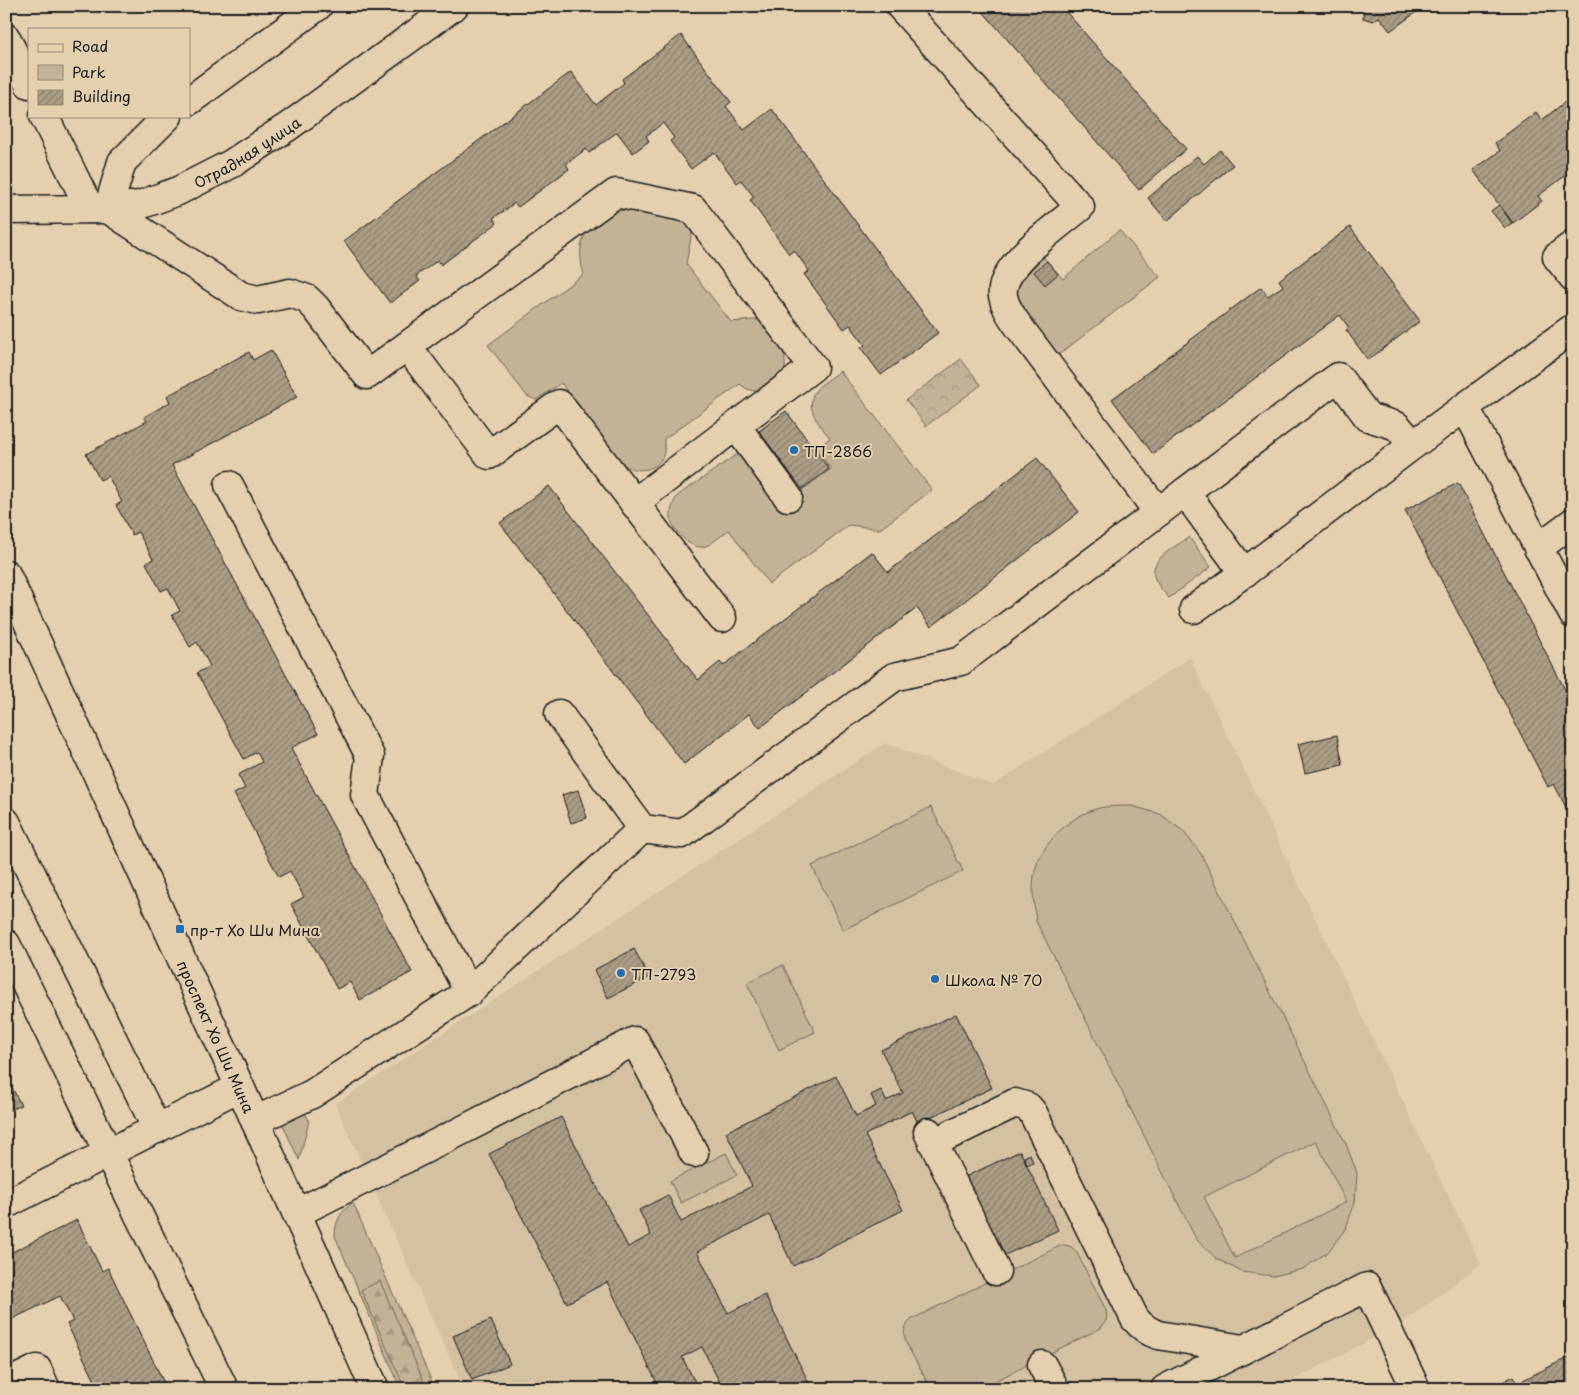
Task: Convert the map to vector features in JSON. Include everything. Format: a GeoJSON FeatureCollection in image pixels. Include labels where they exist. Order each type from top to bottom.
{"type":"FeatureCollection","features":[{"type":"Feature","properties":{"kind":"street"},"geometry":{"type":"LineString","coordinates":[[190,100],[318,6]]}},
{"type":"Feature","properties":{"kind":"street","name":"Отрадная улица"},"geometry":{"type":"LineString","coordinates":[[6,210],[99,209],[140,205],[178,191],[231,164],[289,126],[454,6]]}},
{"type":"Feature","properties":{"kind":"street"},"geometry":{"type":"LineString","coordinates":[[900,6],[1080,207],[1010,270],[1004,282],[1003,294],[1006,307],[1158,512]]}},
{"type":"Feature","properties":{"kind":"street"},"geometry":{"type":"LineString","coordinates":[[6,38],[28,82]]}},
{"type":"Feature","properties":{"kind":"street"},"geometry":{"type":"LineString","coordinates":[[45,118],[99,209],[241,296],[258,300],[290,293],[307,300],[316,308],[367,375],[616,193],[693,209],[813,367],[634,503]]}},
{"type":"Feature","properties":{"kind":"street"},"geometry":{"type":"LineString","coordinates":[[99,209],[122,162],[166,118]]}},
{"type":"Feature","properties":{"kind":"street"},"geometry":{"type":"LineString","coordinates":[[1573,245],[1557,257],[1573,276]]}},
{"type":"Feature","properties":{"kind":"street"},"geometry":{"type":"LineString","coordinates":[[1194,609],[1412,445],[1573,328]]}},
{"type":"Feature","properties":{"kind":"street"},"geometry":{"type":"LineString","coordinates":[[407,346],[489,456],[559,404],[722,618]]}},
{"type":"Feature","properties":{"kind":"street"},"geometry":{"type":"LineString","coordinates":[[559,714],[642,829],[682,834],[894,677],[960,661],[1338,378],[1368,417],[1398,426],[1412,445]]}},
{"type":"Feature","properties":{"kind":"street"},"geometry":{"type":"LineString","coordinates":[[1465,407],[1573,614]]}},
{"type":"Feature","properties":{"kind":"street"},"geometry":{"type":"LineString","coordinates":[[736,426],[788,497]]}},
{"type":"Feature","properties":{"kind":"street"},"geometry":{"type":"LineString","coordinates":[[229,485],[370,756],[365,795],[469,992]]}},
{"type":"Feature","properties":{"kind":"street"},"geometry":{"type":"LineString","coordinates":[[1185,492],[1244,572]]}},
{"type":"Feature","properties":{"kind":"street"},"geometry":{"type":"LineString","coordinates":[[1538,548],[1573,522]]}},
{"type":"Feature","properties":{"kind":"street","name":"проспект Хо Ши Мина"},"geometry":{"type":"LineString","coordinates":[[6,574],[240,1087],[375,1389]]}},
{"type":"Feature","properties":{"kind":"street"},"geometry":{"type":"LineString","coordinates":[[6,822],[157,1129]]}},
{"type":"Feature","properties":{"kind":"street"},"geometry":{"type":"LineString","coordinates":[[255,1121],[312,1094],[469,992],[642,829]]}},
{"type":"Feature","properties":{"kind":"street"},"geometry":{"type":"LineString","coordinates":[[6,944],[224,1389]]}},
{"type":"Feature","properties":{"kind":"street"},"geometry":{"type":"LineString","coordinates":[[296,1213],[459,1132],[635,1041],[694,1153]]}},
{"type":"Feature","properties":{"kind":"street"},"geometry":{"type":"LineString","coordinates":[[6,1204],[240,1087]]}},
{"type":"Feature","properties":{"kind":"street"},"geometry":{"type":"LineString","coordinates":[[996,1271],[930,1137],[1015,1103],[1028,1108],[1033,1113],[1140,1326],[1158,1335],[1243,1349]]}},
{"type":"Feature","properties":{"kind":"street"},"geometry":{"type":"LineString","coordinates":[[1165,1389],[1367,1287],[1416,1389]]}},
{"type":"Feature","properties":{"kind":"street"},"geometry":{"type":"LineString","coordinates":[[1042,1365],[1055,1389]]}},
{"type":"Feature","properties":{"kind":"street"},"geometry":{"type":"LineString","coordinates":[[6,1384],[37,1369],[46,1389]]}},
{"type":"Feature","properties":{"kind":"shaded area","name":"Школа № 70"},"geometry":{"type":"Polygon","coordinates":[[[1190,658],[1481,1264],[1402,1323],[1277,1389],[464,1389],[335,1104],[885,743],[993,785],[1190,658]]]}},
{"type":"Feature","properties":{"kind":"green space"},"geometry":{"type":"Polygon","coordinates":[[[627,209],[674,218],[693,227],[686,264],[731,322],[765,319],[778,340],[785,357],[783,373],[779,380],[758,392],[747,389],[740,384],[664,439],[664,454],[660,462],[644,470],[632,469],[621,463],[561,383],[536,400],[527,396],[488,345],[584,274],[581,253],[582,242],[587,232],[609,216],[627,209]]]}},
{"type":"Feature","properties":{"kind":"green space"},"geometry":{"type":"Polygon","coordinates":[[[1119,230],[1160,277],[1057,356],[1028,321],[1022,310],[1016,289],[1019,277],[1041,254],[1063,279],[1119,230]]]}},
{"type":"Feature","properties":{"kind":"green space"},"geometry":{"type":"Polygon","coordinates":[[[961,359],[981,385],[926,426],[906,400],[961,359]]]}},
{"type":"Feature","properties":{"kind":"green space"},"geometry":{"type":"Polygon","coordinates":[[[840,371],[932,490],[880,529],[849,525],[769,584],[729,530],[702,547],[692,545],[682,537],[671,519],[672,507],[677,496],[736,455],[745,456],[781,505],[831,469],[816,449],[830,438],[815,416],[811,404],[817,388],[840,371]]]}},
{"type":"Feature","properties":{"kind":"green space"},"geometry":{"type":"Polygon","coordinates":[[[1189,537],[1211,567],[1169,598],[1159,587],[1155,579],[1155,565],[1170,549],[1189,537]]]}},
{"type":"Feature","properties":{"kind":"green space"},"geometry":{"type":"Polygon","coordinates":[[[1132,806],[1160,814],[1183,831],[1201,854],[1346,1144],[1357,1173],[1355,1202],[1346,1228],[1328,1252],[1303,1269],[1273,1276],[1242,1272],[1217,1259],[1196,1239],[1036,921],[1033,892],[1035,871],[1042,854],[1055,835],[1073,820],[1094,809],[1132,806]],[[1316,1141],[1204,1197],[1235,1258],[1346,1202],[1316,1141]]]}},
{"type":"Feature","properties":{"kind":"green space"},"geometry":{"type":"Polygon","coordinates":[[[931,807],[963,871],[843,930],[812,866],[931,807]]]}},
{"type":"Feature","properties":{"kind":"green space"},"geometry":{"type":"Polygon","coordinates":[[[783,965],[815,1032],[779,1050],[747,983],[783,965]]]}},
{"type":"Feature","properties":{"kind":"green space"},"geometry":{"type":"Polygon","coordinates":[[[303,1108],[309,1121],[299,1160],[283,1125],[285,1119],[303,1108]]]}},
{"type":"Feature","properties":{"kind":"green space"},"geometry":{"type":"Polygon","coordinates":[[[726,1153],[737,1175],[681,1203],[670,1181],[726,1153]]]}},
{"type":"Feature","properties":{"kind":"green space"},"geometry":{"type":"Polygon","coordinates":[[[353,1203],[435,1389],[401,1389],[335,1236],[336,1226],[340,1217],[345,1209],[353,1203]]]}},
{"type":"Feature","properties":{"kind":"green space"},"geometry":{"type":"Polygon","coordinates":[[[1062,1245],[1071,1247],[1077,1253],[1106,1310],[1106,1320],[1101,1328],[979,1389],[931,1389],[906,1343],[905,1330],[909,1322],[1062,1245]]]}},
{"type":"Feature","properties":{"kind":"green space"},"geometry":{"type":"Polygon","coordinates":[[[380,1281],[427,1389],[405,1389],[361,1290],[380,1281]]]}},
{"type":"Feature","properties":{"kind":"building"},"geometry":{"type":"Polygon","coordinates":[[[978,6],[1061,6],[1186,149],[1139,190],[978,6]]]}},
{"type":"Feature","properties":{"kind":"building"},"geometry":{"type":"Polygon","coordinates":[[[1362,6],[1425,6],[1390,31],[1379,17],[1373,21],[1363,18],[1364,10],[1362,6]]]}},
{"type":"Feature","properties":{"kind":"building"},"geometry":{"type":"Polygon","coordinates":[[[681,35],[731,102],[726,106],[744,130],[772,109],[938,333],[881,375],[861,348],[865,345],[850,325],[844,329],[804,274],[809,271],[794,250],[789,254],[750,200],[754,197],[741,180],[737,183],[714,152],[691,169],[670,141],[674,138],[663,123],[646,136],[649,141],[633,153],[617,132],[589,153],[586,149],[566,164],[569,169],[518,207],[514,203],[493,218],[497,223],[441,265],[438,260],[416,276],[420,281],[390,303],[344,241],[571,72],[596,105],[624,83],[622,79],[681,35]]]}},
{"type":"Feature","properties":{"kind":"building"},"geometry":{"type":"Polygon","coordinates":[[[6,95],[13,108],[6,111],[6,95]]]}},
{"type":"Feature","properties":{"kind":"building"},"geometry":{"type":"Polygon","coordinates":[[[1573,96],[1573,170],[1538,196],[1542,201],[1513,223],[1473,170],[1500,151],[1495,143],[1536,112],[1542,120],[1573,96]]]}},
{"type":"Feature","properties":{"kind":"building"},"geometry":{"type":"Polygon","coordinates":[[[1220,150],[1233,165],[1167,221],[1148,198],[1197,156],[1204,164],[1220,150]]]}},
{"type":"Feature","properties":{"kind":"building"},"geometry":{"type":"Polygon","coordinates":[[[1499,205],[1512,223],[1505,228],[1491,211],[1499,205]]]}},
{"type":"Feature","properties":{"kind":"building"},"geometry":{"type":"Polygon","coordinates":[[[1350,227],[1420,321],[1368,360],[1346,330],[1349,328],[1340,315],[1153,454],[1112,399],[1261,287],[1268,296],[1283,286],[1279,280],[1350,227]]]}},
{"type":"Feature","properties":{"kind":"building"},"geometry":{"type":"Polygon","coordinates":[[[1047,261],[1058,274],[1045,285],[1034,272],[1047,261]]]}},
{"type":"Feature","properties":{"kind":"building"},"geometry":{"type":"Polygon","coordinates":[[[271,350],[297,397],[172,465],[318,734],[291,748],[412,972],[360,1000],[350,982],[337,989],[291,904],[304,897],[290,871],[279,877],[234,794],[245,788],[238,775],[262,762],[257,752],[244,759],[197,673],[210,666],[197,642],[190,647],[172,615],[180,611],[168,588],[161,591],[146,563],[153,559],[138,532],[132,535],[116,505],[122,502],[108,476],[100,480],[86,454],[147,421],[144,417],[170,402],[167,396],[249,352],[253,360],[271,350]]]}},
{"type":"Feature","properties":{"kind":"building","name":"ТП-2866"},"geometry":{"type":"Polygon","coordinates":[[[786,411],[829,469],[802,489],[759,431],[786,411]]]}},
{"type":"Feature","properties":{"kind":"building"},"geometry":{"type":"Polygon","coordinates":[[[1037,458],[1079,512],[931,627],[917,608],[760,728],[749,714],[684,764],[500,523],[549,486],[698,680],[720,662],[723,666],[872,552],[888,572],[1037,458]]]}},
{"type":"Feature","properties":{"kind":"building"},"geometry":{"type":"Polygon","coordinates":[[[1458,483],[1573,705],[1573,821],[1554,784],[1548,787],[1405,510],[1458,483]]]}},
{"type":"Feature","properties":{"kind":"building"},"geometry":{"type":"Polygon","coordinates":[[[1337,735],[1343,765],[1305,773],[1298,744],[1337,735]]]}},
{"type":"Feature","properties":{"kind":"building"},"geometry":{"type":"Polygon","coordinates":[[[578,790],[587,818],[571,823],[562,795],[578,790]]]}},
{"type":"Feature","properties":{"kind":"building","name":"ТП-2793"},"geometry":{"type":"Polygon","coordinates":[[[634,949],[649,977],[608,998],[594,970],[634,949]]]}},
{"type":"Feature","properties":{"kind":"building"},"geometry":{"type":"Polygon","coordinates":[[[956,1014],[992,1088],[918,1123],[912,1111],[865,1135],[903,1210],[793,1266],[769,1215],[697,1252],[728,1313],[765,1295],[812,1389],[723,1389],[702,1347],[682,1357],[695,1382],[682,1389],[660,1389],[607,1282],[567,1303],[489,1154],[561,1117],[628,1247],[651,1235],[639,1210],[668,1195],[681,1222],[752,1186],[726,1132],[836,1076],[856,1116],[876,1106],[871,1095],[881,1090],[886,1101],[903,1093],[881,1050],[956,1014]]]}},
{"type":"Feature","properties":{"kind":"building"},"geometry":{"type":"Polygon","coordinates":[[[6,1076],[21,1105],[6,1112],[6,1076]]]}},
{"type":"Feature","properties":{"kind":"building"},"geometry":{"type":"Polygon","coordinates":[[[1020,1151],[1058,1230],[1003,1256],[965,1177],[1020,1151]]]}},
{"type":"Feature","properties":{"kind":"building"},"geometry":{"type":"Polygon","coordinates":[[[1030,1154],[1033,1162],[1027,1165],[1024,1157],[1030,1154]]]}},
{"type":"Feature","properties":{"kind":"building"},"geometry":{"type":"Polygon","coordinates":[[[77,1220],[102,1271],[108,1268],[167,1389],[99,1389],[67,1324],[73,1321],[60,1296],[6,1322],[6,1255],[77,1220]]]}},
{"type":"Feature","properties":{"kind":"building"},"geometry":{"type":"Polygon","coordinates":[[[491,1320],[510,1364],[472,1380],[453,1336],[491,1320]]]}},
{"type":"Feature","properties":{"kind":"building"},"geometry":{"type":"Polygon","coordinates":[[[1573,1355],[1573,1389],[1528,1389],[1523,1380],[1573,1355]]]}},
{"type":"Feature","properties":{"kind":"building"},"geometry":{"type":"Polygon","coordinates":[[[1514,1376],[1520,1389],[1488,1389],[1514,1376]]]}},
{"type":"Feature","properties":{"kind":"place","name":"ТП-2866"},"geometry":{"type":"Point","coordinates":[794,450]}},
{"type":"Feature","properties":{"kind":"place","name":"пр-т Хо Ши Мина"},"geometry":{"type":"Point","coordinates":[180,929]}},
{"type":"Feature","properties":{"kind":"place","name":"ТП-2793"},"geometry":{"type":"Point","coordinates":[621,973]}},
{"type":"Feature","properties":{"kind":"place","name":"Школа № 70"},"geometry":{"type":"Point","coordinates":[935,979]}}]}
